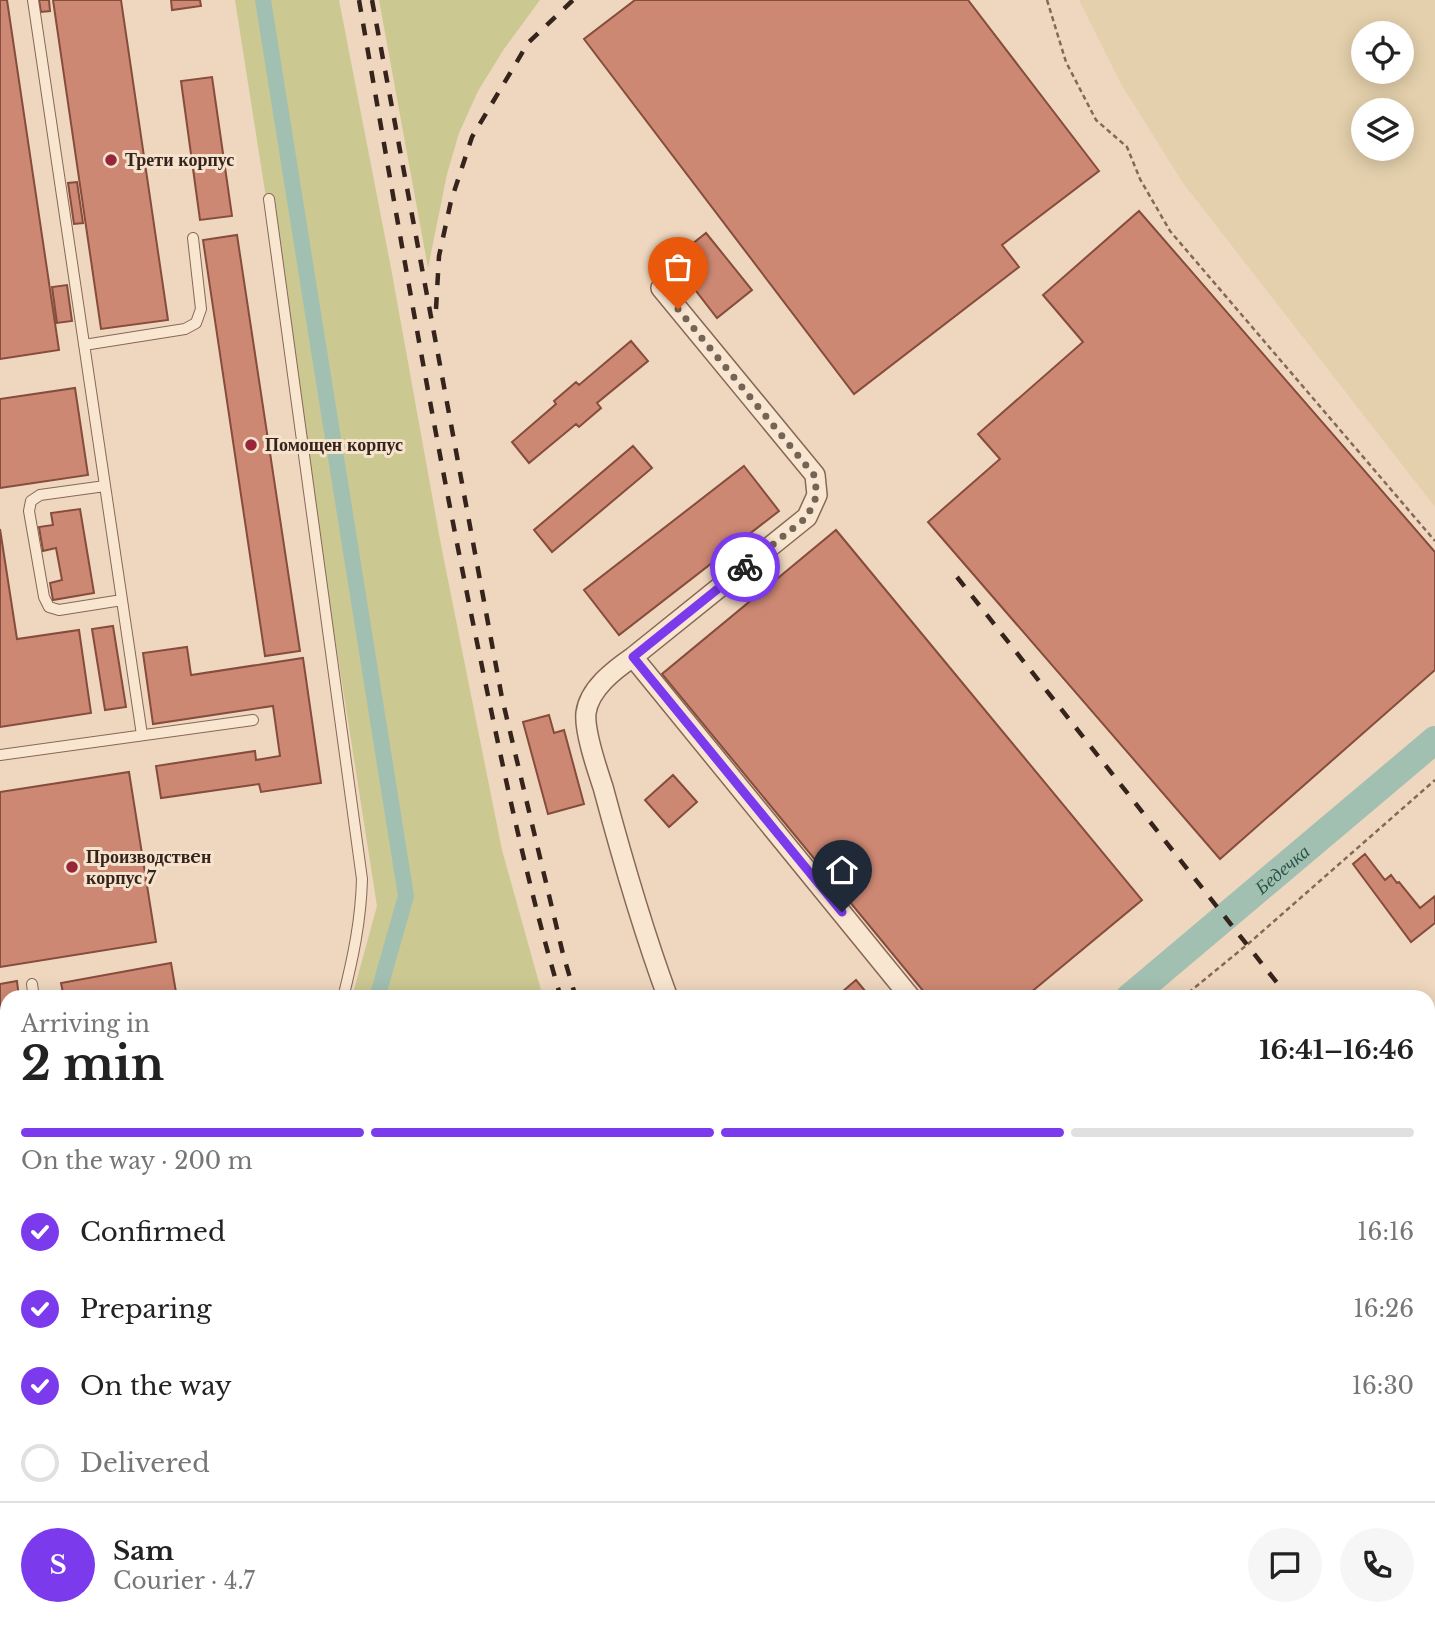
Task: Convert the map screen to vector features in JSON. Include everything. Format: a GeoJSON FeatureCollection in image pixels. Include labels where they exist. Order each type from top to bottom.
{"type":"FeatureCollection","features":[{"type":"Feature","properties":{"kind":"street"},"geometry":{"type":"LineString","coordinates":[[661,288],[814,475],[817,495],[807,517],[611,672],[597,688],[586,713],[591,746],[638,914],[665,990]]}},
{"type":"Feature","properties":{"kind":"street"},"geometry":{"type":"LineString","coordinates":[[633,657],[904,990]]}},
{"type":"Feature","properties":{"kind":"lane"},"geometry":{"type":"LineString","coordinates":[[33,0],[142,735]]}},
{"type":"Feature","properties":{"kind":"lane"},"geometry":{"type":"LineString","coordinates":[[270,199],[362,879],[362,906],[356,946],[345,990]]}},
{"type":"Feature","properties":{"kind":"lane"},"geometry":{"type":"LineString","coordinates":[[84,345],[185,329],[195,323],[201,309],[193,238]]}},
{"type":"Feature","properties":{"kind":"lane"},"geometry":{"type":"LineString","coordinates":[[105,486],[40,495],[31,501],[29,511],[44,597],[49,607],[60,610],[122,600]]}},
{"type":"Feature","properties":{"kind":"lane"},"geometry":{"type":"LineString","coordinates":[[0,755],[253,720]]}},
{"type":"Feature","properties":{"kind":"lane"},"geometry":{"type":"LineString","coordinates":[[32,984],[33,990]]}},
{"type":"Feature","properties":{"kind":"path"},"geometry":{"type":"LineString","coordinates":[[1047,0],[1066,62],[1096,120],[1127,147],[1140,180],[1170,231],[1435,541]]}},
{"type":"Feature","properties":{"kind":"path"},"geometry":{"type":"LineString","coordinates":[[1192,990],[1435,780]]}},
{"type":"Feature","properties":{"kind":"shaded area"},"geometry":{"type":"Polygon","coordinates":[[[235,0],[339,0],[441,545],[502,850],[541,990],[354,990],[377,906],[235,0]]]}},
{"type":"Feature","properties":{"kind":"shaded area"},"geometry":{"type":"Polygon","coordinates":[[[379,0],[540,0],[504,49],[478,91],[459,133],[447,174],[428,268],[379,0]]]}},
{"type":"Feature","properties":{"kind":"shaded area"},"geometry":{"type":"Polygon","coordinates":[[[1079,0],[1435,0],[1435,507],[1183,183],[1121,84],[1079,0]]]}},
{"type":"Feature","properties":{"kind":"building"},"geometry":{"type":"Polygon","coordinates":[[[0,0],[7,0],[59,350],[0,359],[0,0]]]}},
{"type":"Feature","properties":{"kind":"building"},"geometry":{"type":"Polygon","coordinates":[[[39,0],[49,0],[50,11],[41,12],[39,0]]]}},
{"type":"Feature","properties":{"kind":"building","name":"Трети корпус"},"geometry":{"type":"Polygon","coordinates":[[[53,0],[121,0],[168,320],[101,329],[53,0]]]}},
{"type":"Feature","properties":{"kind":"building"},"geometry":{"type":"Polygon","coordinates":[[[171,0],[200,0],[201,6],[172,10],[171,0]]]}},
{"type":"Feature","properties":{"kind":"building"},"geometry":{"type":"Polygon","coordinates":[[[635,0],[968,0],[1099,171],[1002,245],[1019,267],[854,394],[584,39],[635,0]]]}},
{"type":"Feature","properties":{"kind":"building"},"geometry":{"type":"Polygon","coordinates":[[[212,77],[232,216],[200,220],[181,81],[212,77]]]}},
{"type":"Feature","properties":{"kind":"building"},"geometry":{"type":"Polygon","coordinates":[[[77,182],[83,223],[74,224],[68,183],[77,182]]]}},
{"type":"Feature","properties":{"kind":"building"},"geometry":{"type":"Polygon","coordinates":[[[1139,211],[1435,552],[1435,670],[1220,859],[928,522],[1000,459],[978,434],[1083,342],[1043,295],[1139,211]]]}},
{"type":"Feature","properties":{"kind":"building"},"geometry":{"type":"Polygon","coordinates":[[[706,233],[752,290],[717,318],[672,260],[706,233]]]}},
{"type":"Feature","properties":{"kind":"building","name":"Помощен корпус"},"geometry":{"type":"Polygon","coordinates":[[[237,235],[300,651],[265,656],[203,240],[237,235]]]}},
{"type":"Feature","properties":{"kind":"building"},"geometry":{"type":"Polygon","coordinates":[[[67,285],[72,321],[57,323],[52,287],[67,285]]]}},
{"type":"Feature","properties":{"kind":"building"},"geometry":{"type":"Polygon","coordinates":[[[631,341],[648,361],[597,403],[601,408],[579,427],[576,424],[529,463],[512,442],[556,404],[554,401],[576,382],[579,385],[631,341]]]}},
{"type":"Feature","properties":{"kind":"building"},"geometry":{"type":"Polygon","coordinates":[[[75,388],[88,475],[0,488],[0,399],[75,388]]]}},
{"type":"Feature","properties":{"kind":"building"},"geometry":{"type":"Polygon","coordinates":[[[633,446],[652,468],[552,552],[534,530],[633,446]]]}},
{"type":"Feature","properties":{"kind":"building"},"geometry":{"type":"Polygon","coordinates":[[[744,466],[779,511],[619,635],[584,590],[744,466]]]}},
{"type":"Feature","properties":{"kind":"building"},"geometry":{"type":"Polygon","coordinates":[[[80,509],[94,593],[53,600],[50,583],[62,580],[56,548],[43,551],[39,527],[53,525],[51,513],[80,509]]]}},
{"type":"Feature","properties":{"kind":"building"},"geometry":{"type":"Polygon","coordinates":[[[0,529],[17,639],[79,630],[91,713],[0,727],[0,529]]]}},
{"type":"Feature","properties":{"kind":"building"},"geometry":{"type":"Polygon","coordinates":[[[836,530],[1142,900],[1034,990],[922,990],[662,674],[836,530]]]}},
{"type":"Feature","properties":{"kind":"building"},"geometry":{"type":"Polygon","coordinates":[[[113,626],[126,707],[105,710],[92,629],[113,626]]]}},
{"type":"Feature","properties":{"kind":"building"},"geometry":{"type":"Polygon","coordinates":[[[187,647],[191,675],[303,658],[321,783],[261,792],[259,784],[161,798],[156,766],[255,751],[256,760],[280,756],[273,706],[153,724],[143,653],[187,647]]]}},
{"type":"Feature","properties":{"kind":"building"},"geometry":{"type":"Polygon","coordinates":[[[549,715],[554,733],[564,730],[584,804],[548,814],[523,722],[549,715]]]}},
{"type":"Feature","properties":{"kind":"building","name":"Производствeн корпус 7"},"geometry":{"type":"Polygon","coordinates":[[[129,772],[156,942],[0,967],[0,792],[129,772]]]}},
{"type":"Feature","properties":{"kind":"building"},"geometry":{"type":"Polygon","coordinates":[[[673,775],[697,802],[669,827],[645,800],[673,775]]]}},
{"type":"Feature","properties":{"kind":"building"},"geometry":{"type":"Polygon","coordinates":[[[1365,854],[1385,880],[1391,875],[1420,908],[1435,896],[1435,923],[1411,942],[1353,864],[1365,854]]]}},
{"type":"Feature","properties":{"kind":"building"},"geometry":{"type":"Polygon","coordinates":[[[171,963],[176,990],[62,990],[61,983],[171,963]]]}},
{"type":"Feature","properties":{"kind":"building"},"geometry":{"type":"Polygon","coordinates":[[[856,980],[864,990],[844,990],[856,980]]]}},
{"type":"Feature","properties":{"kind":"building"},"geometry":{"type":"Polygon","coordinates":[[[17,981],[18,990],[0,990],[0,984],[17,981]]]}},
{"type":"Feature","properties":{"kind":"waterway"},"geometry":{"type":"LineString","coordinates":[[263,0],[406,896],[379,990]]}},
{"type":"Feature","properties":{"kind":"waterway","name":"Бедечка"},"geometry":{"type":"LineString","coordinates":[[1138,990],[1435,740]]}},
{"type":"Feature","properties":{"kind":"railway"},"geometry":{"type":"LineString","coordinates":[[359,0],[462,571],[516,826],[559,990]]}},
{"type":"Feature","properties":{"kind":"railway"},"geometry":{"type":"LineString","coordinates":[[372,0],[502,698],[574,990]]}},
{"type":"Feature","properties":{"kind":"railway"},"geometry":{"type":"LineString","coordinates":[[436,309],[439,256],[451,201],[472,137],[528,43],[573,0]]}},
{"type":"Feature","properties":{"kind":"railway"},"geometry":{"type":"LineString","coordinates":[[957,577],[1283,990]]}},
{"type":"Feature","properties":{"kind":"way so far"},"geometry":{"type":"LineString","coordinates":[[678,309],[814,475],[817,495],[807,517],[745,567]]}},
{"type":"Feature","properties":{"kind":"place","name":"Трети корпус"},"geometry":{"type":"Point","coordinates":[111,160]}},
{"type":"Feature","properties":{"kind":"place","name":"Помощен корпус"},"geometry":{"type":"Point","coordinates":[251,445]}},
{"type":"Feature","properties":{"kind":"place","name":"Производствeн корпус 7"},"geometry":{"type":"Point","coordinates":[72,867]}},
{"type":"Feature","properties":{"kind":"route"},"geometry":{"type":"LineString","coordinates":[[745,567],[633,657],[842,912]]}}]}
